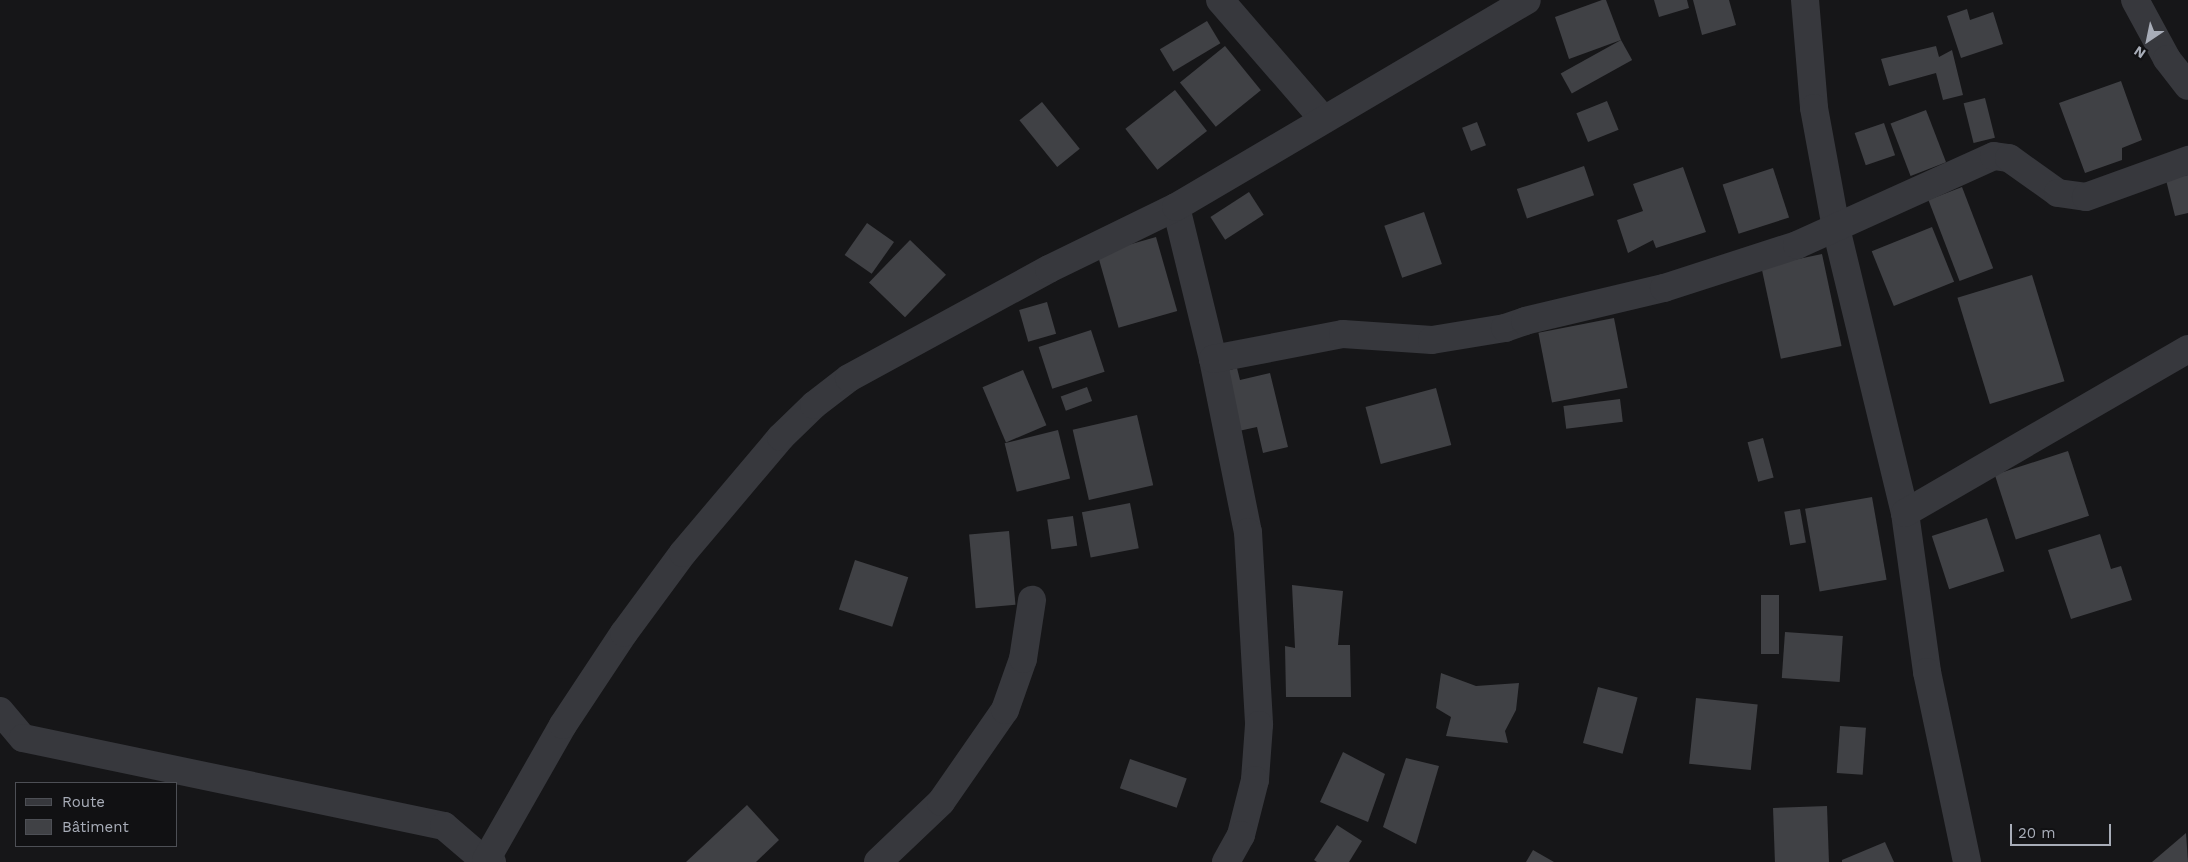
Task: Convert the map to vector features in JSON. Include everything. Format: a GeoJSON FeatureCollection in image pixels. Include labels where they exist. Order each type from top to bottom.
{"type":"FeatureCollection","features":[{"type":"Feature","properties":{"kind":"street"},"geometry":{"type":"LineString","coordinates":[[1220,0],[1323,119]]}},
{"type":"Feature","properties":{"kind":"street"},"geometry":{"type":"LineString","coordinates":[[0,711],[23,738],[444,826],[488,861],[563,725],[624,633],[683,553],[780,437],[814,405],[850,378],[1049,269],[1176,207],[1527,0]]}},
{"type":"Feature","properties":{"kind":"street"},"geometry":{"type":"LineString","coordinates":[[1805,0],[1814,108],[1836,228],[1905,513],[1927,672],[1967,862]]}},
{"type":"Feature","properties":{"kind":"street"},"geometry":{"type":"LineString","coordinates":[[2135,0],[2166,59],[2188,86]]}},
{"type":"Feature","properties":{"kind":"street"},"geometry":{"type":"LineString","coordinates":[[1213,358],[1343,334],[1432,340],[1505,328],[1525,321],[1664,288],[1797,245],[1994,156],[2009,158],[2058,193],[2086,197],[2188,160]]}},
{"type":"Feature","properties":{"kind":"street"},"geometry":{"type":"LineString","coordinates":[[1176,207],[1213,358],[1248,532],[1259,725],[1255,780],[1241,836],[1226,862]]}},
{"type":"Feature","properties":{"kind":"street"},"geometry":{"type":"LineString","coordinates":[[1905,513],[2188,349]]}},
{"type":"Feature","properties":{"kind":"street"},"geometry":{"type":"LineString","coordinates":[[878,862],[940,802],[1005,710],[1023,659],[1032,600]]}},
{"type":"Feature","properties":{"kind":"building"},"geometry":{"type":"Polygon","coordinates":[[[1606,0],[1621,40],[1569,59],[1555,17],[1606,0]]]}},
{"type":"Feature","properties":{"kind":"building"},"geometry":{"type":"Polygon","coordinates":[[[1654,0],[1687,0],[1689,8],[1659,17],[1654,0]]]}},
{"type":"Feature","properties":{"kind":"building"},"geometry":{"type":"Polygon","coordinates":[[[1693,0],[1729,0],[1736,25],[1702,35],[1693,0]]]}},
{"type":"Feature","properties":{"kind":"building"},"geometry":{"type":"Polygon","coordinates":[[[1967,9],[1970,20],[1993,12],[2003,44],[1961,58],[1947,16],[1967,9]]]}},
{"type":"Feature","properties":{"kind":"building"},"geometry":{"type":"Polygon","coordinates":[[[1207,21],[1220,43],[1173,72],[1160,49],[1207,21]]]}},
{"type":"Feature","properties":{"kind":"building"},"geometry":{"type":"Polygon","coordinates":[[[1621,40],[1632,60],[1572,94],[1561,73],[1621,40]]]}},
{"type":"Feature","properties":{"kind":"building"},"geometry":{"type":"Polygon","coordinates":[[[1225,46],[1261,90],[1216,127],[1180,83],[1225,46]]]}},
{"type":"Feature","properties":{"kind":"building"},"geometry":{"type":"Polygon","coordinates":[[[1936,46],[1939,57],[1952,50],[1963,95],[1943,100],[1936,73],[1889,86],[1881,59],[1936,46]]]}},
{"type":"Feature","properties":{"kind":"building"},"geometry":{"type":"Polygon","coordinates":[[[2121,81],[2142,140],[2122,148],[2122,160],[2085,173],[2059,103],[2121,81]]]}},
{"type":"Feature","properties":{"kind":"building"},"geometry":{"type":"Polygon","coordinates":[[[1175,90],[1207,131],[1157,170],[1125,129],[1175,90]]]}},
{"type":"Feature","properties":{"kind":"building"},"geometry":{"type":"Polygon","coordinates":[[[1985,98],[1995,138],[1974,143],[1964,103],[1985,98]]]}},
{"type":"Feature","properties":{"kind":"building"},"geometry":{"type":"Polygon","coordinates":[[[1607,101],[1619,130],[1588,142],[1576,113],[1607,101]]]}},
{"type":"Feature","properties":{"kind":"building"},"geometry":{"type":"Polygon","coordinates":[[[1042,102],[1080,149],[1057,167],[1019,120],[1042,102]]]}},
{"type":"Feature","properties":{"kind":"building"},"geometry":{"type":"Polygon","coordinates":[[[1926,110],[1946,162],[1911,176],[1891,124],[1926,110]]]}},
{"type":"Feature","properties":{"kind":"building"},"geometry":{"type":"Polygon","coordinates":[[[1477,122],[1486,145],[1471,151],[1462,128],[1477,122]]]}},
{"type":"Feature","properties":{"kind":"building"},"geometry":{"type":"Polygon","coordinates":[[[1884,123],[1895,155],[1866,165],[1855,133],[1884,123]]]}},
{"type":"Feature","properties":{"kind":"building"},"geometry":{"type":"Polygon","coordinates":[[[1584,166],[1594,195],[1527,218],[1517,189],[1584,166]]]}},
{"type":"Feature","properties":{"kind":"building"},"geometry":{"type":"Polygon","coordinates":[[[1683,167],[1706,232],[1656,248],[1653,240],[1628,253],[1617,220],[1643,211],[1633,184],[1683,167]]]}},
{"type":"Feature","properties":{"kind":"building"},"geometry":{"type":"Polygon","coordinates":[[[1773,168],[1789,217],[1739,234],[1723,184],[1773,168]]]}},
{"type":"Feature","properties":{"kind":"building"},"geometry":{"type":"Polygon","coordinates":[[[2188,175],[2188,213],[2175,216],[2166,180],[2188,175]]]}},
{"type":"Feature","properties":{"kind":"building"},"geometry":{"type":"Polygon","coordinates":[[[1962,187],[1993,268],[1960,281],[1928,200],[1962,187]]]}},
{"type":"Feature","properties":{"kind":"building"},"geometry":{"type":"Polygon","coordinates":[[[1249,192],[1264,215],[1225,240],[1210,217],[1249,192]]]}},
{"type":"Feature","properties":{"kind":"building"},"geometry":{"type":"Polygon","coordinates":[[[1424,212],[1442,264],[1402,278],[1384,226],[1424,212]]]}},
{"type":"Feature","properties":{"kind":"building"},"geometry":{"type":"Polygon","coordinates":[[[867,223],[894,242],[872,274],[845,255],[867,223]]]}},
{"type":"Feature","properties":{"kind":"building"},"geometry":{"type":"Polygon","coordinates":[[[1932,227],[1954,282],[1894,306],[1872,251],[1932,227]]]}},
{"type":"Feature","properties":{"kind":"building"},"geometry":{"type":"Polygon","coordinates":[[[1156,237],[1177,311],[1119,328],[1097,254],[1156,237]]]}},
{"type":"Feature","properties":{"kind":"building"},"geometry":{"type":"Polygon","coordinates":[[[910,240],[946,275],[905,317],[869,282],[910,240]]]}},
{"type":"Feature","properties":{"kind":"building"},"geometry":{"type":"Polygon","coordinates":[[[1822,254],[1842,346],[1781,359],[1761,267],[1822,254]]]}},
{"type":"Feature","properties":{"kind":"building"},"geometry":{"type":"Polygon","coordinates":[[[2032,275],[2064,381],[1990,404],[1957,298],[2032,275]]]}},
{"type":"Feature","properties":{"kind":"building"},"geometry":{"type":"Polygon","coordinates":[[[1047,302],[1056,334],[1028,342],[1019,310],[1047,302]]]}},
{"type":"Feature","properties":{"kind":"building"},"geometry":{"type":"Polygon","coordinates":[[[1614,318],[1628,388],[1552,402],[1538,333],[1614,318]]]}},
{"type":"Feature","properties":{"kind":"building"},"geometry":{"type":"Polygon","coordinates":[[[1091,330],[1105,372],[1052,389],[1039,347],[1091,330]]]}},
{"type":"Feature","properties":{"kind":"building"},"geometry":{"type":"Polygon","coordinates":[[[1237,368],[1240,380],[1270,373],[1288,447],[1263,453],[1257,427],[1234,432],[1219,373],[1237,368]]]}},
{"type":"Feature","properties":{"kind":"building"},"geometry":{"type":"Polygon","coordinates":[[[1023,370],[1046,425],[1006,442],[982,387],[1023,370]]]}},
{"type":"Feature","properties":{"kind":"building"},"geometry":{"type":"Polygon","coordinates":[[[1087,387],[1092,401],[1066,411],[1061,397],[1087,387]]]}},
{"type":"Feature","properties":{"kind":"building"},"geometry":{"type":"Polygon","coordinates":[[[1436,388],[1451,445],[1381,464],[1365,407],[1436,388]]]}},
{"type":"Feature","properties":{"kind":"building"},"geometry":{"type":"Polygon","coordinates":[[[1620,399],[1623,422],[1566,429],[1563,406],[1620,399]]]}},
{"type":"Feature","properties":{"kind":"building"},"geometry":{"type":"Polygon","coordinates":[[[1137,415],[1153,485],[1089,500],[1073,430],[1137,415]]]}},
{"type":"Feature","properties":{"kind":"building"},"geometry":{"type":"Polygon","coordinates":[[[1058,430],[1070,479],[1017,492],[1005,443],[1058,430]]]}},
{"type":"Feature","properties":{"kind":"building"},"geometry":{"type":"Polygon","coordinates":[[[1763,438],[1774,478],[1758,482],[1748,442],[1763,438]]]}},
{"type":"Feature","properties":{"kind":"building"},"geometry":{"type":"Polygon","coordinates":[[[2068,451],[2089,516],[2016,539],[1995,475],[2068,451]]]}},
{"type":"Feature","properties":{"kind":"building"},"geometry":{"type":"Polygon","coordinates":[[[1872,497],[1887,580],[1820,592],[1805,509],[1872,497]]]}},
{"type":"Feature","properties":{"kind":"building"},"geometry":{"type":"Polygon","coordinates":[[[1130,503],[1139,548],[1091,558],[1082,512],[1130,503]]]}},
{"type":"Feature","properties":{"kind":"building"},"geometry":{"type":"Polygon","coordinates":[[[1800,509],[1806,542],[1790,545],[1784,512],[1800,509]]]}},
{"type":"Feature","properties":{"kind":"building"},"geometry":{"type":"Polygon","coordinates":[[[1073,516],[1077,546],[1051,549],[1047,520],[1073,516]]]}},
{"type":"Feature","properties":{"kind":"building"},"geometry":{"type":"Polygon","coordinates":[[[1987,518],[2004,571],[1949,589],[1932,536],[1987,518]]]}},
{"type":"Feature","properties":{"kind":"building"},"geometry":{"type":"Polygon","coordinates":[[[1009,531],[1015,605],[976,608],[969,534],[1009,531]]]}},
{"type":"Feature","properties":{"kind":"building"},"geometry":{"type":"Polygon","coordinates":[[[2100,534],[2111,569],[2121,566],[2132,600],[2071,619],[2048,550],[2100,534]]]}},
{"type":"Feature","properties":{"kind":"building"},"geometry":{"type":"Polygon","coordinates":[[[855,560],[908,577],[892,627],[839,609],[855,560]]]}},
{"type":"Feature","properties":{"kind":"building"},"geometry":{"type":"Polygon","coordinates":[[[1292,585],[1343,591],[1338,645],[1350,645],[1351,697],[1286,697],[1285,646],[1295,648],[1292,585]]]}},
{"type":"Feature","properties":{"kind":"building"},"geometry":{"type":"Polygon","coordinates":[[[1761,595],[1779,595],[1779,654],[1761,654],[1761,595]]]}},
{"type":"Feature","properties":{"kind":"building"},"geometry":{"type":"Polygon","coordinates":[[[1785,632],[1843,636],[1840,682],[1782,678],[1785,632]]]}},
{"type":"Feature","properties":{"kind":"building"},"geometry":{"type":"Polygon","coordinates":[[[1441,673],[1476,686],[1519,683],[1516,710],[1505,731],[1508,743],[1446,736],[1451,717],[1436,708],[1441,673]]]}},
{"type":"Feature","properties":{"kind":"building"},"geometry":{"type":"Polygon","coordinates":[[[1598,687],[1638,698],[1623,754],[1583,743],[1598,687]]]}},
{"type":"Feature","properties":{"kind":"building"},"geometry":{"type":"Polygon","coordinates":[[[1696,698],[1758,704],[1751,770],[1689,764],[1696,698]]]}},
{"type":"Feature","properties":{"kind":"building"},"geometry":{"type":"Polygon","coordinates":[[[1840,726],[1866,728],[1863,775],[1837,773],[1840,726]]]}},
{"type":"Feature","properties":{"kind":"building"},"geometry":{"type":"Polygon","coordinates":[[[1343,752],[1385,774],[1368,822],[1320,802],[1343,752]]]}},
{"type":"Feature","properties":{"kind":"building"},"geometry":{"type":"Polygon","coordinates":[[[1406,758],[1439,766],[1416,844],[1383,827],[1406,758]]]}},
{"type":"Feature","properties":{"kind":"building"},"geometry":{"type":"Polygon","coordinates":[[[1130,759],[1187,779],[1177,808],[1120,788],[1130,759]]]}},
{"type":"Feature","properties":{"kind":"building"},"geometry":{"type":"Polygon","coordinates":[[[747,805],[779,840],[756,862],[686,862],[747,805]]]}},
{"type":"Feature","properties":{"kind":"building"},"geometry":{"type":"Polygon","coordinates":[[[1827,806],[1829,862],[1775,862],[1773,808],[1827,806]]]}},
{"type":"Feature","properties":{"kind":"building"},"geometry":{"type":"Polygon","coordinates":[[[1337,825],[1362,841],[1349,862],[1317,862],[1314,860],[1337,825]]]}},
{"type":"Feature","properties":{"kind":"building"},"geometry":{"type":"Polygon","coordinates":[[[2186,833],[2188,862],[2152,862],[2186,833]]]}},
{"type":"Feature","properties":{"kind":"building"},"geometry":{"type":"Polygon","coordinates":[[[1885,842],[1894,862],[1842,862],[1842,860],[1885,842]]]}},
{"type":"Feature","properties":{"kind":"building"},"geometry":{"type":"Polygon","coordinates":[[[1533,850],[1554,862],[1526,862],[1533,850]]]}}]}
